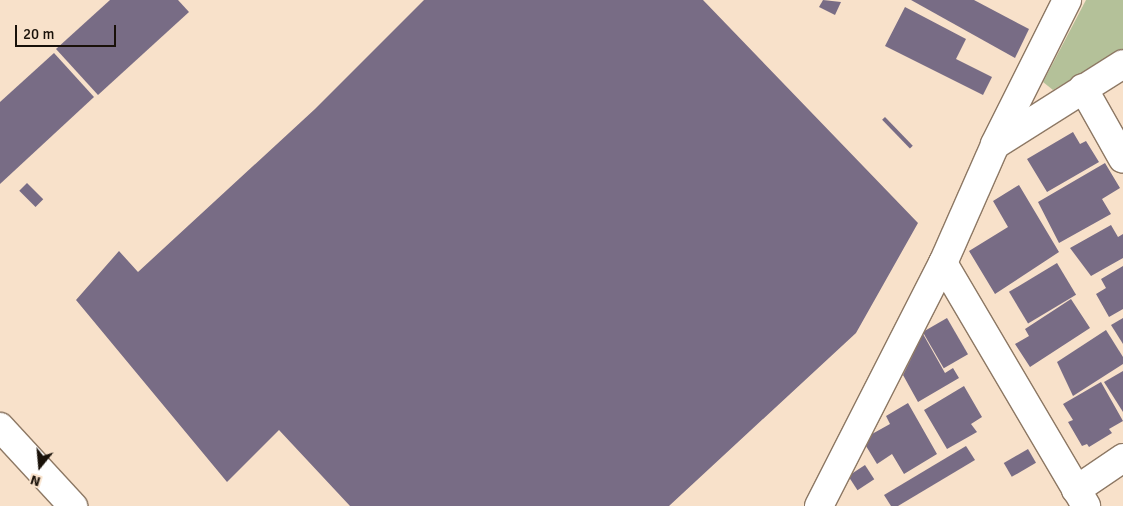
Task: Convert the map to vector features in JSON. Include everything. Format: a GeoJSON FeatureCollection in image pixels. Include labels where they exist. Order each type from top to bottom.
{"type":"FeatureCollection","features":[{"type":"Feature","properties":{"kind":"street"},"geometry":{"type":"LineString","coordinates":[[819,506],[943,263],[995,145],[1067,0]]}},
{"type":"Feature","properties":{"kind":"street"},"geometry":{"type":"LineString","coordinates":[[995,145],[1123,64]]}},
{"type":"Feature","properties":{"kind":"street"},"geometry":{"type":"LineString","coordinates":[[1083,88],[1123,159]]}},
{"type":"Feature","properties":{"kind":"street"},"geometry":{"type":"LineString","coordinates":[[943,263],[1081,498],[1123,458]]}},
{"type":"Feature","properties":{"kind":"street"},"geometry":{"type":"LineString","coordinates":[[0,427],[73,506]]}},
{"type":"Feature","properties":{"kind":"green space"},"geometry":{"type":"Polygon","coordinates":[[[1086,0],[1123,0],[1123,50],[1053,90],[1043,82],[1086,0]]]}},
{"type":"Feature","properties":{"kind":"building"},"geometry":{"type":"Polygon","coordinates":[[[110,0],[178,0],[189,12],[98,95],[56,49],[110,0]]]}},
{"type":"Feature","properties":{"kind":"building"},"geometry":{"type":"Polygon","coordinates":[[[424,0],[703,0],[918,223],[856,333],[669,506],[350,506],[279,430],[227,482],[76,300],[119,251],[138,272],[315,109],[424,0]]]}},
{"type":"Feature","properties":{"kind":"building"},"geometry":{"type":"Polygon","coordinates":[[[823,0],[841,2],[835,15],[819,7],[823,0]]]}},
{"type":"Feature","properties":{"kind":"building"},"geometry":{"type":"Polygon","coordinates":[[[911,0],[974,0],[1029,29],[1015,58],[911,0]]]}},
{"type":"Feature","properties":{"kind":"building"},"geometry":{"type":"Polygon","coordinates":[[[905,7],[966,39],[956,59],[992,77],[983,95],[885,46],[905,7]]]}},
{"type":"Feature","properties":{"kind":"building"},"geometry":{"type":"Polygon","coordinates":[[[54,53],[94,97],[0,184],[0,102],[54,53]]]}},
{"type":"Feature","properties":{"kind":"building"},"geometry":{"type":"Polygon","coordinates":[[[885,117],[913,146],[910,149],[882,120],[885,117]]]}},
{"type":"Feature","properties":{"kind":"building"},"geometry":{"type":"Polygon","coordinates":[[[1073,132],[1080,144],[1086,141],[1099,162],[1047,192],[1027,159],[1073,132]]]}},
{"type":"Feature","properties":{"kind":"building"},"geometry":{"type":"Polygon","coordinates":[[[1105,163],[1120,188],[1102,199],[1111,214],[1059,243],[1038,202],[1105,163]]]}},
{"type":"Feature","properties":{"kind":"building"},"geometry":{"type":"Polygon","coordinates":[[[27,183],[43,199],[35,207],[19,191],[27,183]]]}},
{"type":"Feature","properties":{"kind":"building"},"geometry":{"type":"Polygon","coordinates":[[[1019,185],[1059,252],[995,294],[969,251],[1008,227],[993,201],[1019,185]]]}},
{"type":"Feature","properties":{"kind":"building"},"geometry":{"type":"Polygon","coordinates":[[[1111,225],[1118,237],[1123,234],[1123,258],[1091,276],[1070,248],[1111,225]]]}},
{"type":"Feature","properties":{"kind":"building"},"geometry":{"type":"Polygon","coordinates":[[[1057,263],[1076,295],[1028,324],[1009,292],[1057,263]]]}},
{"type":"Feature","properties":{"kind":"building"},"geometry":{"type":"Polygon","coordinates":[[[1123,266],[1123,309],[1109,317],[1096,294],[1106,288],[1101,279],[1123,266]]]}},
{"type":"Feature","properties":{"kind":"building"},"geometry":{"type":"Polygon","coordinates":[[[1071,299],[1090,328],[1030,367],[1015,344],[1029,336],[1025,329],[1071,299]]]}},
{"type":"Feature","properties":{"kind":"building"},"geometry":{"type":"Polygon","coordinates":[[[947,318],[968,354],[944,368],[923,332],[947,318]]]}},
{"type":"Feature","properties":{"kind":"building"},"geometry":{"type":"Polygon","coordinates":[[[1123,318],[1123,344],[1111,325],[1123,318]]]}},
{"type":"Feature","properties":{"kind":"building"},"geometry":{"type":"Polygon","coordinates":[[[1106,330],[1123,357],[1123,364],[1073,396],[1057,362],[1106,330]]]}},
{"type":"Feature","properties":{"kind":"building"},"geometry":{"type":"Polygon","coordinates":[[[923,334],[945,373],[953,368],[959,378],[918,402],[903,375],[923,334]]]}},
{"type":"Feature","properties":{"kind":"building"},"geometry":{"type":"Polygon","coordinates":[[[1123,371],[1123,412],[1104,382],[1123,371]]]}},
{"type":"Feature","properties":{"kind":"building"},"geometry":{"type":"Polygon","coordinates":[[[1101,382],[1123,421],[1109,429],[1112,433],[1089,447],[1087,444],[1082,446],[1068,422],[1073,420],[1063,404],[1101,382]]]}},
{"type":"Feature","properties":{"kind":"building"},"geometry":{"type":"Polygon","coordinates":[[[964,386],[982,417],[971,424],[977,432],[947,449],[924,410],[964,386]]]}},
{"type":"Feature","properties":{"kind":"building"},"geometry":{"type":"Polygon","coordinates":[[[908,403],[937,454],[904,474],[892,454],[877,464],[866,446],[872,434],[890,424],[886,416],[908,403]]]}},
{"type":"Feature","properties":{"kind":"building"},"geometry":{"type":"Polygon","coordinates":[[[966,446],[975,460],[898,506],[891,506],[884,495],[966,446]]]}},
{"type":"Feature","properties":{"kind":"building"},"geometry":{"type":"Polygon","coordinates":[[[1028,449],[1036,463],[1012,477],[1004,463],[1028,449]]]}},
{"type":"Feature","properties":{"kind":"building"},"geometry":{"type":"Polygon","coordinates":[[[865,465],[874,479],[857,490],[848,476],[865,465]]]}}]}
